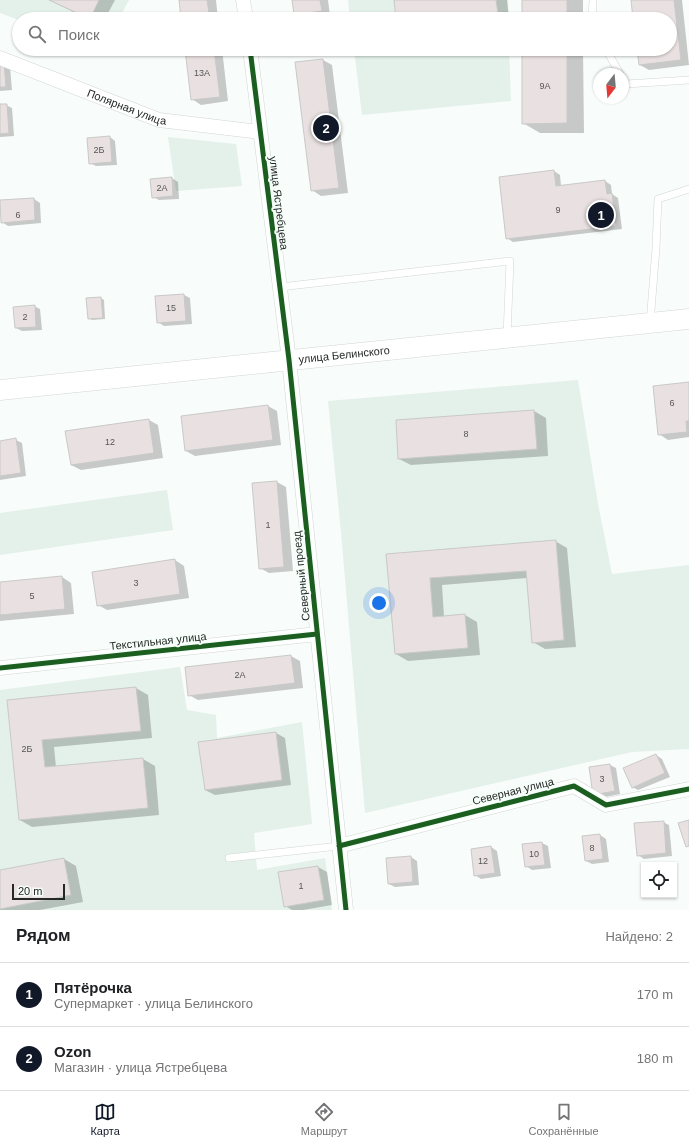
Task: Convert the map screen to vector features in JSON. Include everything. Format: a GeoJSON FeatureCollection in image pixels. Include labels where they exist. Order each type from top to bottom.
{"type":"FeatureCollection","features":[{"type":"Feature","properties":{"kind":"main road","name":"улица Белинского"},"geometry":{"type":"LineString","coordinates":[[0,390],[689,319]]}},
{"type":"Feature","properties":{"kind":"street"},"geometry":{"type":"LineString","coordinates":[[244,0],[245,12]]}},
{"type":"Feature","properties":{"kind":"street","name":"улица Ястребцева"},"geometry":{"type":"LineString","coordinates":[[251,56],[289,360]]}},
{"type":"Feature","properties":{"kind":"street","name":"Полярная улица"},"geometry":{"type":"LineString","coordinates":[[0,58],[159,120],[260,132]]}},
{"type":"Feature","properties":{"kind":"street","name":"Северный проезд"},"geometry":{"type":"LineString","coordinates":[[289,360],[346,910]]}},
{"type":"Feature","properties":{"kind":"street","name":"Текстильная улица"},"geometry":{"type":"LineString","coordinates":[[0,668],[317,634]]}},
{"type":"Feature","properties":{"kind":"street","name":"Северная улица"},"geometry":{"type":"LineString","coordinates":[[339,846],[574,786],[606,805],[689,789]]}},
{"type":"Feature","properties":{"kind":"lane"},"geometry":{"type":"LineString","coordinates":[[592,0],[592,12]]}},
{"type":"Feature","properties":{"kind":"lane"},"geometry":{"type":"LineString","coordinates":[[610,56],[617,68]]}},
{"type":"Feature","properties":{"kind":"lane"},"geometry":{"type":"LineString","coordinates":[[629,84],[689,80]]}},
{"type":"Feature","properties":{"kind":"lane"},"geometry":{"type":"LineString","coordinates":[[650,323],[658,199],[689,189]]}},
{"type":"Feature","properties":{"kind":"lane"},"geometry":{"type":"LineString","coordinates":[[280,287],[510,261],[507,338]]}},
{"type":"Feature","properties":{"kind":"lane"},"geometry":{"type":"LineString","coordinates":[[229,858],[339,846]]}},
{"type":"Feature","properties":{"kind":"shaded area"},"geometry":{"type":"Polygon","coordinates":[[[0,0],[129,0],[123,12],[12,12],[12,17],[0,13],[0,0]]]}},
{"type":"Feature","properties":{"kind":"shaded area"},"geometry":{"type":"Polygon","coordinates":[[[348,0],[508,0],[509,12],[349,12],[348,0]]]}},
{"type":"Feature","properties":{"kind":"shaded area"},"geometry":{"type":"Polygon","coordinates":[[[355,56],[509,56],[511,101],[362,115],[355,56]]]}},
{"type":"Feature","properties":{"kind":"shaded area"},"geometry":{"type":"Polygon","coordinates":[[[168,137],[236,144],[242,186],[176,191],[168,137]]]}},
{"type":"Feature","properties":{"kind":"shaded area"},"geometry":{"type":"Polygon","coordinates":[[[578,380],[598,504],[612,574],[689,565],[689,749],[632,752],[365,813],[341,532],[328,401],[578,380]]]}},
{"type":"Feature","properties":{"kind":"shaded area"},"geometry":{"type":"Polygon","coordinates":[[[167,490],[173,530],[0,555],[0,513],[167,490]]]}},
{"type":"Feature","properties":{"kind":"shaded area"},"geometry":{"type":"Polygon","coordinates":[[[180,667],[187,710],[216,715],[217,738],[302,722],[312,824],[254,833],[257,870],[325,858],[332,910],[0,910],[0,690],[180,667]]]}},
{"type":"Feature","properties":{"kind":"building"},"geometry":{"type":"Polygon","coordinates":[[[49,0],[99,0],[93,12],[75,12],[49,0]]]}},
{"type":"Feature","properties":{"kind":"building"},"geometry":{"type":"Polygon","coordinates":[[[179,0],[207,0],[209,12],[180,12],[179,0]]]}},
{"type":"Feature","properties":{"kind":"building"},"geometry":{"type":"Polygon","coordinates":[[[292,0],[320,0],[322,11],[294,12],[292,0]]]}},
{"type":"Feature","properties":{"kind":"building"},"geometry":{"type":"Polygon","coordinates":[[[394,0],[496,0],[498,12],[395,12],[394,0]]]}},
{"type":"Feature","properties":{"kind":"building"},"geometry":{"type":"Polygon","coordinates":[[[522,0],[567,0],[567,12],[522,12],[522,0]]]}},
{"type":"Feature","properties":{"kind":"building"},"geometry":{"type":"Polygon","coordinates":[[[631,0],[674,0],[675,12],[632,12],[631,0]]]}},
{"type":"Feature","properties":{"kind":"building"},"geometry":{"type":"Polygon","coordinates":[[[677,26],[681,60],[639,65],[638,56],[677,56],[677,26]]]}},
{"type":"Feature","properties":{"kind":"building"},"geometry":{"type":"Polygon","coordinates":[[[186,56],[215,56],[220,97],[191,100],[186,56]]]}},
{"type":"Feature","properties":{"kind":"building"},"geometry":{"type":"Polygon","coordinates":[[[522,56],[567,56],[567,123],[522,124],[522,56]]]}},
{"type":"Feature","properties":{"kind":"building"},"geometry":{"type":"Polygon","coordinates":[[[323,59],[339,188],[311,191],[295,62],[323,59]]]}},
{"type":"Feature","properties":{"kind":"building"},"geometry":{"type":"Polygon","coordinates":[[[4,62],[6,87],[0,87],[0,63],[4,62]]]}},
{"type":"Feature","properties":{"kind":"building"},"geometry":{"type":"Polygon","coordinates":[[[0,104],[7,104],[9,133],[0,134],[0,104]]]}},
{"type":"Feature","properties":{"kind":"building"},"geometry":{"type":"Polygon","coordinates":[[[110,136],[112,162],[89,164],[87,138],[110,136]]]}},
{"type":"Feature","properties":{"kind":"building"},"geometry":{"type":"Polygon","coordinates":[[[554,170],[556,186],[605,180],[607,194],[612,193],[616,226],[506,239],[499,177],[554,170]]]}},
{"type":"Feature","properties":{"kind":"building"},"geometry":{"type":"Polygon","coordinates":[[[172,177],[173,196],[152,198],[150,179],[172,177]]]}},
{"type":"Feature","properties":{"kind":"building"},"geometry":{"type":"Polygon","coordinates":[[[34,198],[35,220],[1,223],[0,200],[34,198]]]}},
{"type":"Feature","properties":{"kind":"building"},"geometry":{"type":"Polygon","coordinates":[[[184,294],[186,321],[157,323],[155,296],[184,294]]]}},
{"type":"Feature","properties":{"kind":"building"},"geometry":{"type":"Polygon","coordinates":[[[101,297],[103,318],[88,319],[86,298],[101,297]]]}},
{"type":"Feature","properties":{"kind":"building"},"geometry":{"type":"Polygon","coordinates":[[[35,305],[36,327],[15,328],[13,307],[35,305]]]}},
{"type":"Feature","properties":{"kind":"building"},"geometry":{"type":"Polygon","coordinates":[[[689,382],[689,421],[686,421],[687,432],[658,435],[653,386],[689,382]]]}},
{"type":"Feature","properties":{"kind":"building"},"geometry":{"type":"Polygon","coordinates":[[[268,405],[273,440],[185,451],[181,416],[268,405]]]}},
{"type":"Feature","properties":{"kind":"building"},"geometry":{"type":"Polygon","coordinates":[[[534,410],[537,449],[398,459],[396,420],[534,410]]]}},
{"type":"Feature","properties":{"kind":"building"},"geometry":{"type":"Polygon","coordinates":[[[149,419],[154,453],[71,465],[65,431],[149,419]]]}},
{"type":"Feature","properties":{"kind":"building"},"geometry":{"type":"Polygon","coordinates":[[[16,438],[21,473],[0,476],[0,441],[16,438]]]}},
{"type":"Feature","properties":{"kind":"building"},"geometry":{"type":"Polygon","coordinates":[[[277,481],[284,567],[259,569],[252,483],[277,481]]]}},
{"type":"Feature","properties":{"kind":"building"},"geometry":{"type":"Polygon","coordinates":[[[556,540],[564,640],[532,643],[526,571],[430,578],[433,617],[465,614],[468,648],[395,654],[386,554],[556,540]]]}},
{"type":"Feature","properties":{"kind":"building"},"geometry":{"type":"Polygon","coordinates":[[[175,559],[180,594],[97,606],[92,572],[175,559]]]}},
{"type":"Feature","properties":{"kind":"building"},"geometry":{"type":"Polygon","coordinates":[[[62,576],[65,609],[0,615],[0,582],[62,576]]]}},
{"type":"Feature","properties":{"kind":"building"},"geometry":{"type":"Polygon","coordinates":[[[291,655],[295,683],[188,696],[185,667],[291,655]]]}},
{"type":"Feature","properties":{"kind":"building"},"geometry":{"type":"Polygon","coordinates":[[[136,687],[141,731],[42,740],[45,767],[143,758],[148,808],[19,820],[7,700],[136,687]]]}},
{"type":"Feature","properties":{"kind":"building"},"geometry":{"type":"Polygon","coordinates":[[[276,732],[282,780],[205,790],[198,742],[276,732]]]}},
{"type":"Feature","properties":{"kind":"building"},"geometry":{"type":"Polygon","coordinates":[[[656,754],[665,773],[632,788],[623,768],[656,754]]]}},
{"type":"Feature","properties":{"kind":"building"},"geometry":{"type":"Polygon","coordinates":[[[610,764],[615,791],[593,795],[589,767],[610,764]]]}},
{"type":"Feature","properties":{"kind":"building"},"geometry":{"type":"Polygon","coordinates":[[[689,820],[689,846],[686,847],[678,823],[689,820]]]}},
{"type":"Feature","properties":{"kind":"building"},"geometry":{"type":"Polygon","coordinates":[[[664,821],[666,853],[637,856],[634,823],[664,821]]]}},
{"type":"Feature","properties":{"kind":"building"},"geometry":{"type":"Polygon","coordinates":[[[600,834],[603,859],[585,861],[582,836],[600,834]]]}},
{"type":"Feature","properties":{"kind":"building"},"geometry":{"type":"Polygon","coordinates":[[[542,842],[545,865],[525,867],[522,844],[542,842]]]}},
{"type":"Feature","properties":{"kind":"building"},"geometry":{"type":"Polygon","coordinates":[[[491,846],[495,873],[474,876],[471,849],[491,846]]]}},
{"type":"Feature","properties":{"kind":"building"},"geometry":{"type":"Polygon","coordinates":[[[411,856],[413,882],[388,884],[386,858],[411,856]]]}},
{"type":"Feature","properties":{"kind":"building"},"geometry":{"type":"Polygon","coordinates":[[[64,858],[71,895],[0,909],[0,870],[64,858]]]}},
{"type":"Feature","properties":{"kind":"building"},"geometry":{"type":"Polygon","coordinates":[[[318,866],[324,900],[284,907],[278,872],[318,866]]]}},
{"type":"Feature","properties":{"kind":"cycle path"},"geometry":{"type":"LineString","coordinates":[[251,56],[289,360],[346,910]]}},
{"type":"Feature","properties":{"kind":"cycle path"},"geometry":{"type":"LineString","coordinates":[[0,668],[317,634]]}},
{"type":"Feature","properties":{"kind":"cycle path"},"geometry":{"type":"LineString","coordinates":[[339,846],[574,786],[606,805],[689,789]]}},
{"type":"Feature","properties":{"kind":"place","name":"Ozon"},"geometry":{"type":"Point","coordinates":[326,128]}},
{"type":"Feature","properties":{"kind":"place","name":"Пятёрочка"},"geometry":{"type":"Point","coordinates":[601,215]}}]}
